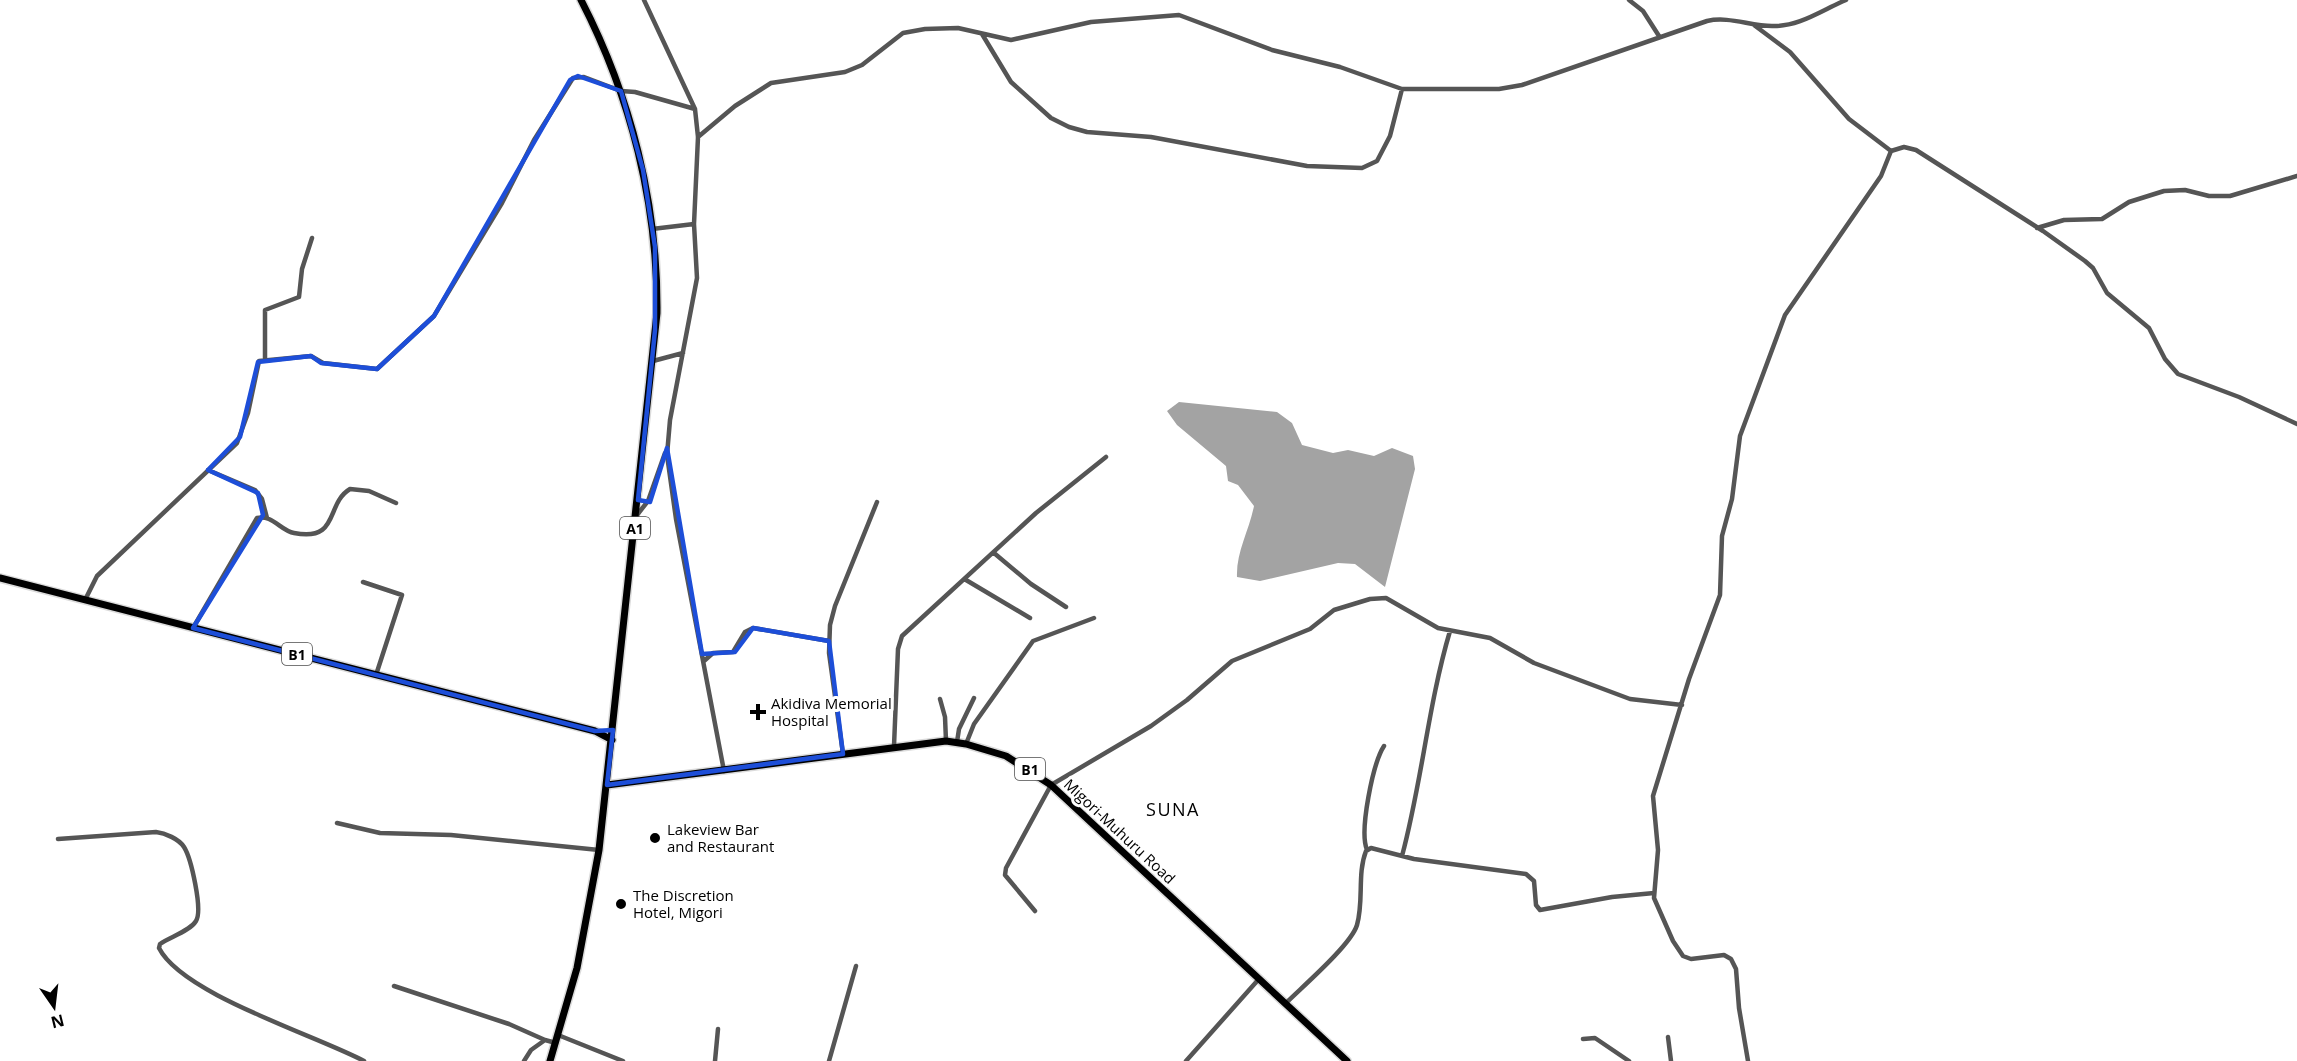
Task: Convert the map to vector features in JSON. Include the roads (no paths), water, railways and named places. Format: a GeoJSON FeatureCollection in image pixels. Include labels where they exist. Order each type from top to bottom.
{"type":"FeatureCollection","features":[{"type":"Feature","properties":{"kind":"highway","name":"A1"},"geometry":{"type":"LineString","coordinates":[[550,1061],[577,968],[599,850],[637,515],[657,298],[652,229],[643,170],[621,92],[581,0]]}},
{"type":"Feature","properties":{"kind":"highway","name":"B1"},"geometry":{"type":"LineString","coordinates":[[0,578],[595,731],[612,740]]}},
{"type":"Feature","properties":{"kind":"highway","name":"B1"},"geometry":{"type":"LineString","coordinates":[[595,731],[613,730]]}},
{"type":"Feature","properties":{"kind":"highway","name":"Migori-Muhuru Road"},"geometry":{"type":"LineString","coordinates":[[607,785],[946,741],[966,744],[1006,756],[1051,785],[1347,1061]]}},
{"type":"Feature","properties":{"kind":"street"},"geometry":{"type":"LineString","coordinates":[[637,515],[652,492],[667,448],[697,278],[694,224],[698,137],[695,109],[644,0]]}},
{"type":"Feature","properties":{"kind":"street"},"geometry":{"type":"LineString","coordinates":[[1629,0],[1643,11],[1659,36]]}},
{"type":"Feature","properties":{"kind":"street"},"geometry":{"type":"LineString","coordinates":[[698,137],[763,87],[778,80],[825,76],[854,69],[903,33],[953,27],[1006,40],[1020,40],[1090,22],[1179,15],[1272,50],[1340,67],[1402,89],[1511,88],[1659,36],[1715,19],[1771,26],[1791,25],[1846,0]]}},
{"type":"Feature","properties":{"kind":"street"},"geometry":{"type":"LineString","coordinates":[[1752,24],[1790,52],[1839,109],[1891,151]]}},
{"type":"Feature","properties":{"kind":"street"},"geometry":{"type":"LineString","coordinates":[[982,34],[1011,82],[1051,118],[1069,127],[1087,132],[1151,137],[1307,166],[1362,168],[1377,161],[1390,136],[1402,89]]}},
{"type":"Feature","properties":{"kind":"street"},"geometry":{"type":"LineString","coordinates":[[85,600],[94,579],[240,437],[252,400],[258,363],[265,359],[313,356],[323,363],[378,368],[434,316],[570,80],[576,76],[584,77],[621,92],[635,92],[695,109]]}},
{"type":"Feature","properties":{"kind":"street"},"geometry":{"type":"LineString","coordinates":[[1891,151],[1904,147],[1916,150],[2037,228],[2093,268],[2107,293],[2149,328],[2165,359],[2178,374],[2239,397],[2297,424]]}},
{"type":"Feature","properties":{"kind":"street"},"geometry":{"type":"LineString","coordinates":[[1748,1061],[1734,963],[1724,955],[1690,959],[1681,954],[1665,924],[1654,893],[1658,850],[1653,796],[1695,660],[1720,595],[1722,536],[1732,500],[1740,436],[1779,329],[1797,296],[1881,176],[1891,151]]}},
{"type":"Feature","properties":{"kind":"street"},"geometry":{"type":"LineString","coordinates":[[2037,228],[2072,219],[2102,219],[2129,202],[2164,191],[2185,190],[2209,196],[2230,196],[2297,176]]}},
{"type":"Feature","properties":{"kind":"street"},"geometry":{"type":"LineString","coordinates":[[652,229],[694,224]]}},
{"type":"Feature","properties":{"kind":"street"},"geometry":{"type":"LineString","coordinates":[[265,359],[265,310],[299,297],[302,267],[312,238]]}},
{"type":"Feature","properties":{"kind":"street"},"geometry":{"type":"LineString","coordinates":[[653,361],[683,353]]}},
{"type":"Feature","properties":{"kind":"street"},"geometry":{"type":"LineString","coordinates":[[667,448],[676,519],[724,771]]}},
{"type":"Feature","properties":{"kind":"street"},"geometry":{"type":"LineString","coordinates":[[894,746],[898,649],[902,636],[966,580],[1036,513],[1106,457]]}},
{"type":"Feature","properties":{"kind":"street"},"geometry":{"type":"LineString","coordinates":[[208,470],[255,490],[260,495],[267,518]]}},
{"type":"Feature","properties":{"kind":"street"},"geometry":{"type":"LineString","coordinates":[[257,518],[267,518],[289,532],[312,535],[322,530],[350,489],[369,491],[396,503]]}},
{"type":"Feature","properties":{"kind":"street"},"geometry":{"type":"LineString","coordinates":[[843,754],[829,640],[835,606],[877,502]]}},
{"type":"Feature","properties":{"kind":"street"},"geometry":{"type":"LineString","coordinates":[[193,628],[263,507]]}},
{"type":"Feature","properties":{"kind":"street"},"geometry":{"type":"LineString","coordinates":[[994,553],[1031,584],[1066,607]]}},
{"type":"Feature","properties":{"kind":"street"},"geometry":{"type":"LineString","coordinates":[[966,580],[1030,618]]}},
{"type":"Feature","properties":{"kind":"street"},"geometry":{"type":"LineString","coordinates":[[363,582],[402,595],[376,675]]}},
{"type":"Feature","properties":{"kind":"street"},"geometry":{"type":"LineString","coordinates":[[1035,911],[1005,876],[1006,868],[1051,785],[1150,726],[1187,699],[1232,660],[1313,628],[1323,617],[1334,610],[1370,599],[1386,598],[1427,623],[1450,632],[1490,638],[1534,663],[1630,699],[1682,705]]}},
{"type":"Feature","properties":{"kind":"street"},"geometry":{"type":"LineString","coordinates":[[966,744],[974,724],[1033,641],[1094,618]]}},
{"type":"Feature","properties":{"kind":"street"},"geometry":{"type":"LineString","coordinates":[[702,650],[713,653],[735,650],[745,632],[753,628],[829,640]]}},
{"type":"Feature","properties":{"kind":"street"},"geometry":{"type":"LineString","coordinates":[[1402,856],[1422,774],[1435,692],[1450,632]]}},
{"type":"Feature","properties":{"kind":"street"},"geometry":{"type":"LineString","coordinates":[[704,661],[713,653]]}},
{"type":"Feature","properties":{"kind":"street"},"geometry":{"type":"LineString","coordinates":[[957,742],[959,729],[974,698]]}},
{"type":"Feature","properties":{"kind":"street"},"geometry":{"type":"LineString","coordinates":[[940,699],[945,717],[946,741]]}},
{"type":"Feature","properties":{"kind":"street"},"geometry":{"type":"LineString","coordinates":[[1285,1004],[1340,950],[1354,931],[1361,900],[1363,862],[1367,850],[1363,836],[1367,805],[1377,760],[1384,746]]}},
{"type":"Feature","properties":{"kind":"street"},"geometry":{"type":"LineString","coordinates":[[338,823],[380,833],[451,835],[599,850]]}},
{"type":"Feature","properties":{"kind":"street"},"geometry":{"type":"LineString","coordinates":[[58,839],[84,835],[156,832],[164,833],[183,845],[195,885],[197,916],[194,924],[160,944],[159,948],[163,957],[183,976],[217,994],[364,1061]]}},
{"type":"Feature","properties":{"kind":"street"},"geometry":{"type":"LineString","coordinates":[[1367,850],[1375,849],[1402,856],[1526,874],[1534,881],[1536,905],[1540,910],[1654,893]]}},
{"type":"Feature","properties":{"kind":"street"},"geometry":{"type":"LineString","coordinates":[[829,1061],[856,966]]}},
{"type":"Feature","properties":{"kind":"street"},"geometry":{"type":"LineString","coordinates":[[1186,1061],[1258,980]]}},
{"type":"Feature","properties":{"kind":"street"},"geometry":{"type":"LineString","coordinates":[[394,986],[509,1024],[545,1040],[557,1039],[623,1061]]}},
{"type":"Feature","properties":{"kind":"street"},"geometry":{"type":"LineString","coordinates":[[715,1061],[718,1029]]}},
{"type":"Feature","properties":{"kind":"street"},"geometry":{"type":"LineString","coordinates":[[1668,1036],[1671,1061]]}},
{"type":"Feature","properties":{"kind":"street"},"geometry":{"type":"LineString","coordinates":[[1583,1039],[1595,1038],[1629,1061]]}},
{"type":"Feature","properties":{"kind":"street"},"geometry":{"type":"LineString","coordinates":[[524,1061],[531,1050],[545,1040]]}},
{"type":"Feature","properties":{"kind":"place","name":"Akidiva Memorial Hospital"},"geometry":{"type":"Point","coordinates":[758,712]}},
{"type":"Feature","properties":{"kind":"place","name":"Lakeview Bar and Restaurant"},"geometry":{"type":"Point","coordinates":[655,838]}},
{"type":"Feature","properties":{"kind":"place","name":"The Discretion Hotel, Migori"},"geometry":{"type":"Point","coordinates":[621,904]}},
{"type":"Feature","properties":{"kind":"district","name":"SUNA"},"geometry":{"type":"Point","coordinates":[1173,809]}}]}
